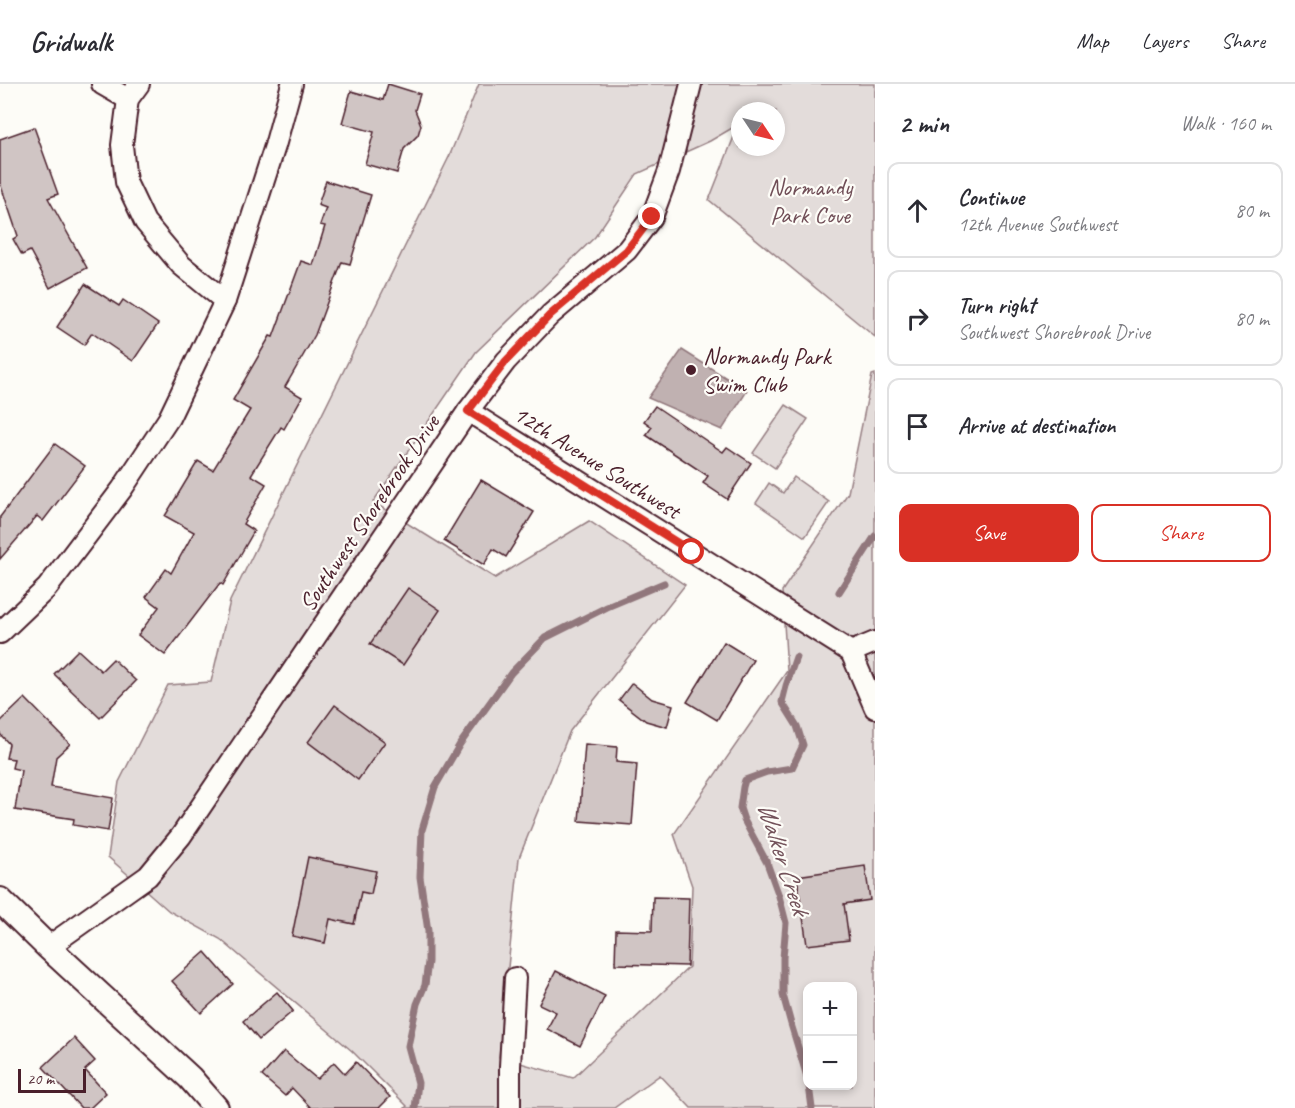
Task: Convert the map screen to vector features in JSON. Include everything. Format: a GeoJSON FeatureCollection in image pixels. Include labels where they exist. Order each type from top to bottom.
{"type":"FeatureCollection","features":[{"type":"Feature","properties":{"kind":"street"},"geometry":{"type":"LineString","coordinates":[[102,84],[133,91],[122,146],[126,182],[145,222],[182,266],[225,301]]}},
{"type":"Feature","properties":{"kind":"street"},"geometry":{"type":"LineString","coordinates":[[0,633],[46,588],[122,489],[169,418],[225,301],[292,84]]}},
{"type":"Feature","properties":{"kind":"street","name":"Southwest Shorebrook Drive"},"geometry":{"type":"LineString","coordinates":[[48,947],[148,876],[181,836],[468,411],[506,361],[550,315],[627,250],[652,217],[669,171],[691,84]]}},
{"type":"Feature","properties":{"kind":"street","name":"12th Avenue Southwest"},"geometry":{"type":"LineString","coordinates":[[468,411],[851,652]]}},
{"type":"Feature","properties":{"kind":"street"},"geometry":{"type":"LineString","coordinates":[[875,642],[851,652],[875,708]]}},
{"type":"Feature","properties":{"kind":"street"},"geometry":{"type":"LineString","coordinates":[[0,900],[190,1078],[216,1108]]}},
{"type":"Feature","properties":{"kind":"street"},"geometry":{"type":"LineString","coordinates":[[510,1108],[515,978]]}},
{"type":"Feature","properties":{"kind":"green space","name":"Normandy Park Cove"},"geometry":{"type":"Polygon","coordinates":[[[479,84],[875,84],[875,337],[709,200],[731,144],[731,156],[785,156],[785,102],[731,102],[731,129],[710,141],[637,174],[595,237],[476,352],[373,502],[495,578],[589,521],[685,585],[570,731],[519,858],[499,1057],[573,1078],[689,967],[692,886],[674,834],[787,671],[782,591],[848,493],[872,375],[875,374],[875,1108],[691,1108],[660,1075],[614,1108],[405,1108],[407,1106],[352,1051],[220,939],[169,911],[108,857],[119,782],[168,685],[211,682],[230,601],[449,157],[479,84]]]}},
{"type":"Feature","properties":{"kind":"green space"},"geometry":{"type":"Polygon","coordinates":[[[786,405],[808,419],[775,468],[753,453],[786,405]]]}},
{"type":"Feature","properties":{"kind":"green space"},"geometry":{"type":"Polygon","coordinates":[[[794,477],[829,502],[805,537],[756,503],[769,483],[783,493],[794,477]]]}},
{"type":"Feature","properties":{"kind":"shaded area","name":"Normandy Park Swim Club"},"geometry":{"type":"Polygon","coordinates":[[[682,350],[747,391],[722,430],[648,398],[682,350]]]}},
{"type":"Feature","properties":{"kind":"building"},"geometry":{"type":"Polygon","coordinates":[[[388,84],[420,94],[415,110],[421,125],[418,135],[404,149],[397,173],[365,164],[374,132],[342,123],[351,91],[383,100],[388,84]]]}},
{"type":"Feature","properties":{"kind":"building"},"geometry":{"type":"Polygon","coordinates":[[[34,127],[58,194],[48,198],[87,268],[50,288],[30,251],[22,255],[13,239],[18,236],[0,183],[0,139],[34,127]]]}},
{"type":"Feature","properties":{"kind":"building"},"geometry":{"type":"Polygon","coordinates":[[[326,181],[371,195],[350,264],[342,262],[315,335],[285,387],[302,397],[284,429],[281,427],[251,475],[266,484],[243,524],[254,531],[223,585],[220,583],[165,655],[138,635],[159,607],[146,597],[166,569],[171,573],[194,532],[165,516],[198,461],[213,470],[250,410],[233,400],[270,336],[273,337],[301,261],[313,265],[325,226],[320,225],[326,208],[318,205],[326,181]]]}},
{"type":"Feature","properties":{"kind":"building"},"geometry":{"type":"Polygon","coordinates":[[[85,284],[119,306],[123,300],[158,324],[133,361],[92,333],[84,345],[57,327],[85,284]]]}},
{"type":"Feature","properties":{"kind":"building"},"geometry":{"type":"Polygon","coordinates":[[[655,406],[723,452],[727,447],[751,463],[727,499],[703,483],[708,476],[646,435],[652,427],[644,421],[655,406]]]}},
{"type":"Feature","properties":{"kind":"building"},"geometry":{"type":"Polygon","coordinates":[[[55,444],[85,466],[43,521],[37,516],[0,559],[0,517],[55,444]]]}},
{"type":"Feature","properties":{"kind":"building"},"geometry":{"type":"Polygon","coordinates":[[[481,480],[534,512],[506,557],[493,549],[484,565],[444,541],[481,480]]]}},
{"type":"Feature","properties":{"kind":"building"},"geometry":{"type":"Polygon","coordinates":[[[408,588],[440,610],[403,665],[370,644],[408,588]]]}},
{"type":"Feature","properties":{"kind":"building"},"geometry":{"type":"Polygon","coordinates":[[[724,642],[753,660],[717,720],[687,702],[724,642]]]}},
{"type":"Feature","properties":{"kind":"building"},"geometry":{"type":"Polygon","coordinates":[[[78,650],[101,671],[113,659],[136,681],[100,718],[54,674],[78,650]]]}},
{"type":"Feature","properties":{"kind":"building"},"geometry":{"type":"Polygon","coordinates":[[[632,683],[652,699],[673,705],[667,727],[646,721],[619,700],[632,683]]]}},
{"type":"Feature","properties":{"kind":"building"},"geometry":{"type":"Polygon","coordinates":[[[25,698],[70,744],[56,757],[51,787],[113,798],[108,831],[73,825],[74,819],[15,810],[21,770],[12,768],[14,759],[6,758],[9,744],[0,734],[0,722],[25,698]]]}},
{"type":"Feature","properties":{"kind":"building"},"geometry":{"type":"Polygon","coordinates":[[[335,705],[385,742],[358,780],[308,742],[335,705]]]}},
{"type":"Feature","properties":{"kind":"building"},"geometry":{"type":"Polygon","coordinates":[[[585,744],[617,747],[616,762],[637,764],[632,825],[579,821],[585,744]]]}},
{"type":"Feature","properties":{"kind":"building"},"geometry":{"type":"Polygon","coordinates":[[[308,857],[376,871],[371,894],[361,892],[354,924],[330,919],[325,943],[292,936],[308,857]]]}},
{"type":"Feature","properties":{"kind":"building"},"geometry":{"type":"Polygon","coordinates":[[[865,866],[870,900],[844,904],[849,940],[807,945],[797,876],[865,866]]]}},
{"type":"Feature","properties":{"kind":"building"},"geometry":{"type":"Polygon","coordinates":[[[653,897],[689,898],[687,966],[615,964],[616,930],[652,931],[653,897]]]}},
{"type":"Feature","properties":{"kind":"building"},"geometry":{"type":"Polygon","coordinates":[[[205,952],[233,984],[201,1013],[172,981],[205,952]]]}},
{"type":"Feature","properties":{"kind":"building"},"geometry":{"type":"Polygon","coordinates":[[[556,971],[605,996],[580,1046],[547,1029],[556,1012],[539,1004],[556,971]]]}},
{"type":"Feature","properties":{"kind":"building"},"geometry":{"type":"Polygon","coordinates":[[[277,992],[293,1011],[259,1040],[243,1021],[277,992]]]}},
{"type":"Feature","properties":{"kind":"building"},"geometry":{"type":"Polygon","coordinates":[[[74,1038],[95,1061],[85,1070],[106,1093],[90,1108],[81,1108],[43,1067],[74,1038]]]}},
{"type":"Feature","properties":{"kind":"building"},"geometry":{"type":"Polygon","coordinates":[[[284,1051],[317,1079],[334,1062],[345,1074],[356,1062],[390,1097],[379,1108],[311,1108],[292,1088],[285,1096],[262,1076],[284,1051]]]}},
{"type":"Feature","properties":{"kind":"waterway","name":"Walker Creek"},"geometry":{"type":"LineString","coordinates":[[839,592],[875,536]]}},
{"type":"Feature","properties":{"kind":"waterway"},"geometry":{"type":"LineString","coordinates":[[415,1108],[418,1083],[408,1046],[417,1004],[425,985],[428,962],[428,931],[420,877],[422,830],[435,787],[460,744],[511,673],[545,638],[607,607],[664,583]]}},
{"type":"Feature","properties":{"kind":"waterway","name":"Walker Creek"},"geometry":{"type":"LineString","coordinates":[[796,657],[782,702],[797,726],[803,745],[792,768],[767,772],[745,780],[740,808],[767,863],[786,923],[783,995],[803,1064]]}},
{"type":"Feature","properties":{"kind":"waterway","name":"Walker Creek"},"geometry":{"type":"LineString","coordinates":[[810,1090],[812,1108]]}},
{"type":"Feature","properties":{"kind":"place","name":"Normandy Park Swim Club"},"geometry":{"type":"Point","coordinates":[691,370]}},
{"type":"Feature","properties":{"kind":"route"},"geometry":{"type":"LineString","coordinates":[[652,217],[627,250],[550,315],[506,361],[468,411],[692,552]]}}]}
